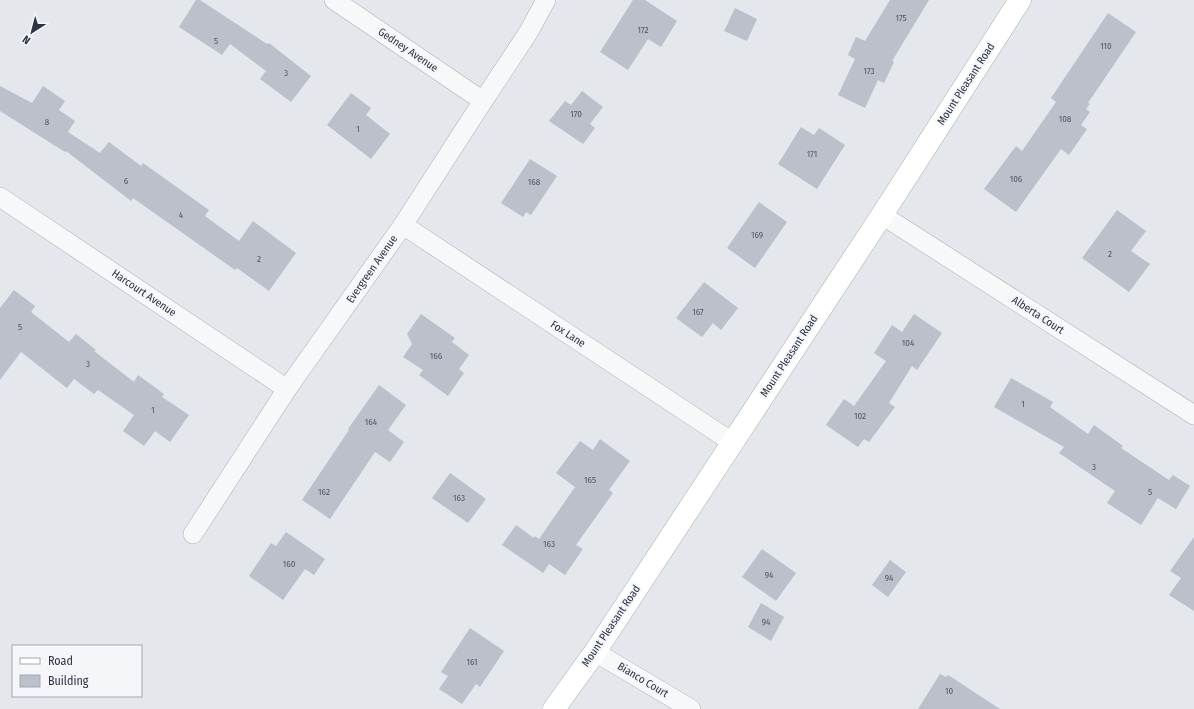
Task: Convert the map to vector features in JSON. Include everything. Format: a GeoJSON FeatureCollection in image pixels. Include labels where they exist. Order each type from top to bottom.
{"type":"FeatureCollection","features":[{"type":"Feature","properties":{"kind":"street","name":"Gedney Avenue"},"geometry":{"type":"LineString","coordinates":[[334,0],[483,101]]}},
{"type":"Feature","properties":{"kind":"street","name":"Evergreen Avenue"},"geometry":{"type":"LineString","coordinates":[[193,534],[288,389],[403,225],[528,33],[546,0]]}},
{"type":"Feature","properties":{"kind":"street","name":"Mount Pleasant Road"},"geometry":{"type":"LineString","coordinates":[[554,709],[595,652],[882,215],[1020,0]]}},
{"type":"Feature","properties":{"kind":"street","name":"Harcourt Avenue"},"geometry":{"type":"LineString","coordinates":[[0,196],[288,389]]}},
{"type":"Feature","properties":{"kind":"street","name":"Alberta Court"},"geometry":{"type":"LineString","coordinates":[[882,215],[1194,415]]}},
{"type":"Feature","properties":{"kind":"street","name":"Fox Lane"},"geometry":{"type":"LineString","coordinates":[[403,225],[732,442]]}},
{"type":"Feature","properties":{"kind":"street","name":"Bianco Court"},"geometry":{"type":"LineString","coordinates":[[595,652],[691,709]]}},
{"type":"Feature","properties":{"kind":"building"},"geometry":{"type":"Polygon","coordinates":[[[196,0],[200,0],[267,44],[269,43],[311,76],[291,102],[260,79],[266,71],[230,44],[222,55],[179,27],[196,0]]]}},
{"type":"Feature","properties":{"kind":"building"},"geometry":{"type":"Polygon","coordinates":[[[633,0],[645,0],[677,21],[661,47],[648,39],[628,70],[600,52],[633,0]]]}},
{"type":"Feature","properties":{"kind":"building"},"geometry":{"type":"Polygon","coordinates":[[[890,0],[929,0],[892,61],[894,62],[884,83],[878,80],[865,108],[838,95],[855,59],[848,55],[856,37],[865,41],[890,0]]]}},
{"type":"Feature","properties":{"kind":"building"},"geometry":{"type":"Polygon","coordinates":[[[735,8],[757,19],[747,41],[724,31],[735,8]]]}},
{"type":"Feature","properties":{"kind":"building"},"geometry":{"type":"Polygon","coordinates":[[[1108,13],[1136,32],[1088,103],[1090,104],[1086,109],[1090,112],[1081,125],[1087,129],[1069,155],[1061,149],[1016,212],[984,189],[1016,146],[1022,151],[1056,102],[1051,98],[1108,13]]]}},
{"type":"Feature","properties":{"kind":"building"},"geometry":{"type":"Polygon","coordinates":[[[0,86],[32,103],[43,86],[65,101],[59,110],[75,121],[68,132],[100,153],[109,142],[141,166],[143,163],[209,210],[205,216],[239,241],[253,221],[296,253],[269,291],[237,268],[235,270],[133,198],[131,201],[66,151],[65,152],[0,111],[0,86]]]}},
{"type":"Feature","properties":{"kind":"building"},"geometry":{"type":"Polygon","coordinates":[[[582,91],[603,107],[590,124],[595,128],[583,144],[549,121],[565,101],[571,105],[582,91]]]}},
{"type":"Feature","properties":{"kind":"building"},"geometry":{"type":"Polygon","coordinates":[[[351,93],[371,108],[366,115],[390,134],[371,159],[327,125],[351,93]]]}},
{"type":"Feature","properties":{"kind":"building"},"geometry":{"type":"Polygon","coordinates":[[[801,127],[814,135],[819,128],[845,145],[817,189],[778,164],[801,127]]]}},
{"type":"Feature","properties":{"kind":"building"},"geometry":{"type":"Polygon","coordinates":[[[530,159],[557,176],[531,215],[526,212],[523,217],[501,203],[530,159]]]}},
{"type":"Feature","properties":{"kind":"building"},"geometry":{"type":"Polygon","coordinates":[[[759,202],[787,222],[755,268],[727,248],[759,202]]]}},
{"type":"Feature","properties":{"kind":"building"},"geometry":{"type":"Polygon","coordinates":[[[1117,210],[1146,231],[1131,251],[1150,264],[1129,292],[1082,258],[1117,210]]]}},
{"type":"Feature","properties":{"kind":"building"},"geometry":{"type":"Polygon","coordinates":[[[704,282],[738,308],[721,330],[713,323],[702,337],[676,318],[704,282]]]}},
{"type":"Feature","properties":{"kind":"building"},"geometry":{"type":"Polygon","coordinates":[[[14,290],[35,306],[31,312],[69,342],[76,334],[96,350],[94,351],[134,382],[138,375],[164,394],[162,397],[189,415],[170,442],[155,431],[144,446],[123,431],[134,415],[98,390],[94,394],[74,379],[67,388],[21,352],[0,380],[0,308],[14,290]]]}},
{"type":"Feature","properties":{"kind":"building"},"geometry":{"type":"Polygon","coordinates":[[[421,314],[455,338],[452,342],[469,355],[459,369],[464,373],[448,396],[419,375],[423,370],[403,357],[412,344],[407,334],[421,314]]]}},
{"type":"Feature","properties":{"kind":"building"},"geometry":{"type":"Polygon","coordinates":[[[914,314],[942,333],[917,370],[912,366],[889,403],[895,407],[869,442],[864,439],[858,447],[826,425],[844,399],[854,406],[886,361],[874,353],[892,325],[902,332],[914,314]]]}},
{"type":"Feature","properties":{"kind":"building"},"geometry":{"type":"Polygon","coordinates":[[[1011,378],[1053,402],[1050,407],[1088,434],[1094,425],[1123,446],[1121,448],[1169,480],[1173,475],[1190,486],[1176,509],[1158,498],[1141,525],[1107,503],[1115,491],[1059,453],[1064,447],[994,407],[1011,378]]]}},
{"type":"Feature","properties":{"kind":"building"},"geometry":{"type":"Polygon","coordinates":[[[379,385],[406,405],[388,430],[404,442],[390,462],[375,452],[330,519],[302,500],[349,430],[348,429],[379,385]]]}},
{"type":"Feature","properties":{"kind":"building"},"geometry":{"type":"Polygon","coordinates":[[[600,439],[630,461],[609,490],[613,493],[576,545],[583,549],[565,575],[549,564],[543,573],[502,545],[516,525],[534,538],[535,536],[539,539],[575,487],[556,473],[580,441],[593,450],[600,439]]]}},
{"type":"Feature","properties":{"kind":"building"},"geometry":{"type":"Polygon","coordinates":[[[450,473],[486,499],[468,523],[432,498],[450,473]]]}},
{"type":"Feature","properties":{"kind":"building"},"geometry":{"type":"Polygon","coordinates":[[[286,532],[325,559],[314,575],[305,569],[283,600],[249,576],[271,543],[276,546],[286,532]]]}},
{"type":"Feature","properties":{"kind":"building"},"geometry":{"type":"Polygon","coordinates":[[[1194,537],[1194,611],[1169,595],[1181,578],[1170,571],[1194,537]]]}},
{"type":"Feature","properties":{"kind":"building"},"geometry":{"type":"Polygon","coordinates":[[[762,549],[796,573],[776,601],[742,577],[762,549]]]}},
{"type":"Feature","properties":{"kind":"building"},"geometry":{"type":"Polygon","coordinates":[[[890,560],[906,572],[888,597],[872,585],[890,560]]]}},
{"type":"Feature","properties":{"kind":"building"},"geometry":{"type":"Polygon","coordinates":[[[761,603],[784,617],[771,641],[748,627],[761,603]]]}},
{"type":"Feature","properties":{"kind":"building"},"geometry":{"type":"Polygon","coordinates":[[[470,628],[504,651],[480,687],[476,684],[462,704],[439,689],[448,676],[441,672],[470,628]]]}},
{"type":"Feature","properties":{"kind":"building"},"geometry":{"type":"Polygon","coordinates":[[[940,674],[946,677],[948,675],[1000,709],[918,709],[940,674]]]}}]}
